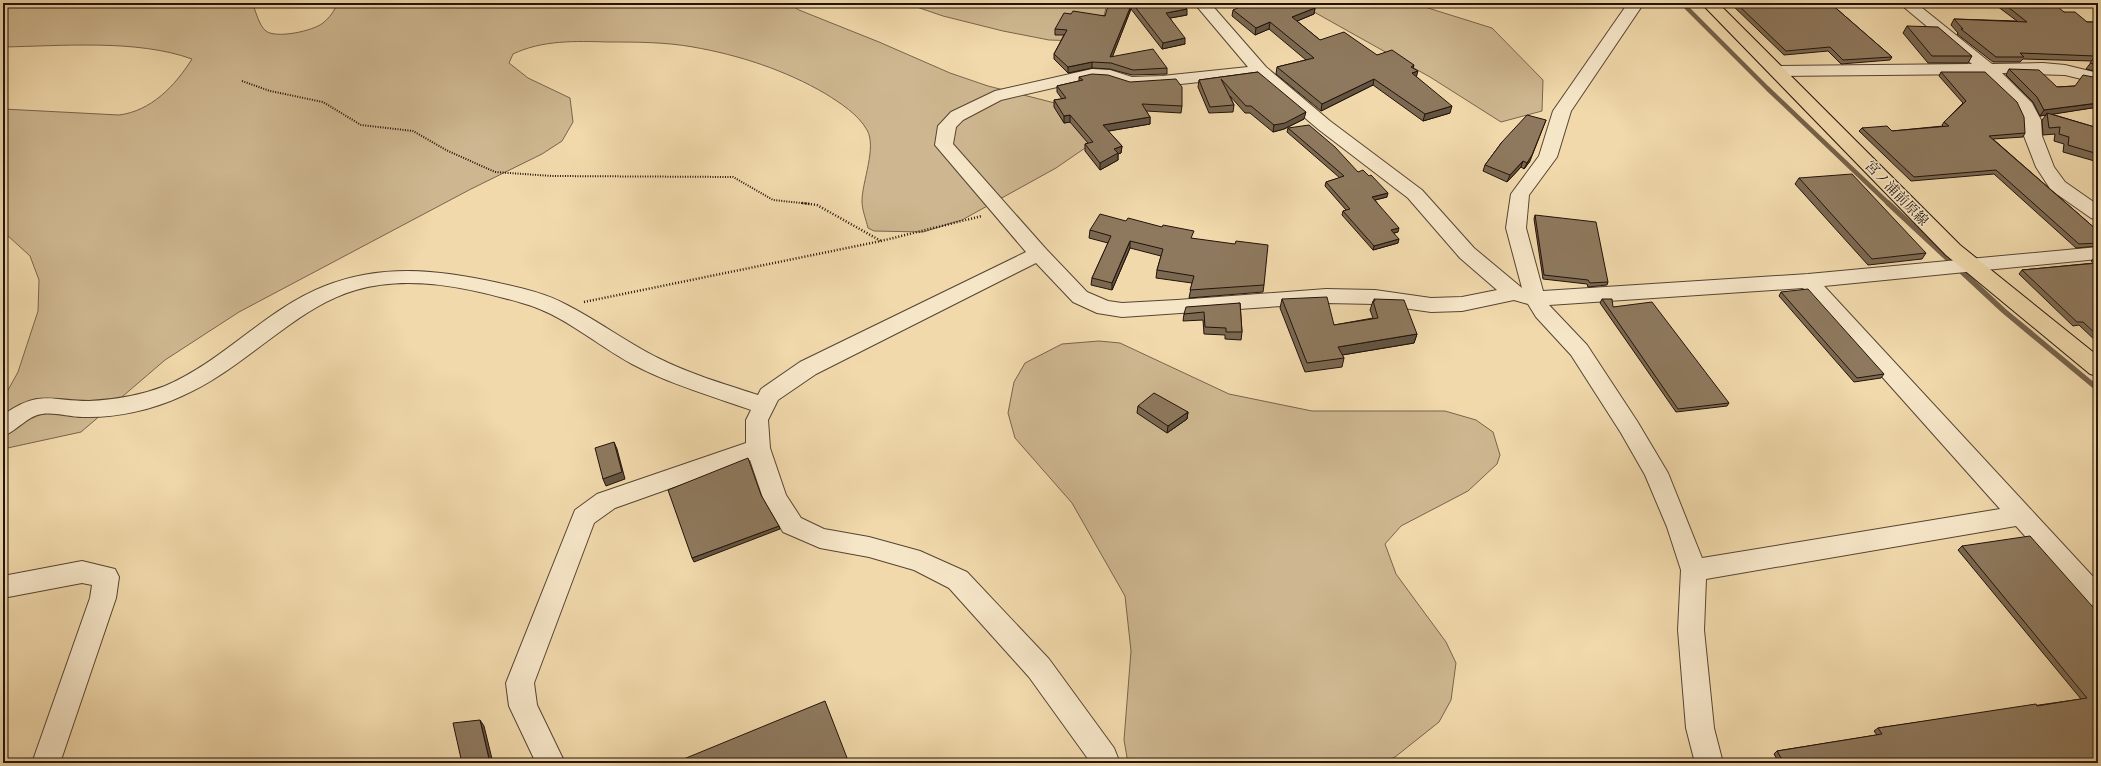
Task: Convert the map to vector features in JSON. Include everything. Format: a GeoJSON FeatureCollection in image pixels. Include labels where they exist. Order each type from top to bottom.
{"type":"FeatureCollection","features":[{"type":"Feature","properties":{"kind":"main road","name":"宮ノ浦前原線"},"geometry":{"type":"LineString","coordinates":[[1709,3],[1778,71],[1952,250],[2098,368]]}},
{"type":"Feature","properties":{"kind":"street"},"geometry":{"type":"LineString","coordinates":[[1202,3],[1260,71],[1324,125],[1415,194],[1466,253],[1514,293],[1535,299],[1808,281],[1971,264],[2098,253]]}},
{"type":"Feature","properties":{"kind":"street"},"geometry":{"type":"LineString","coordinates":[[1636,3],[1562,111],[1548,157],[1520,194],[1516,228],[1535,299],[1543,312],[1579,350],[1656,473],[1679,527],[1694,570],[1691,630],[1700,728],[1709,763]]}},
{"type":"Feature","properties":{"kind":"street"},"geometry":{"type":"LineString","coordinates":[[1906,3],[1987,68],[2023,103],[2032,120],[2033,136],[2044,167],[2058,186],[2098,214]]}},
{"type":"Feature","properties":{"kind":"street"},"geometry":{"type":"LineString","coordinates":[[1778,71],[2044,68],[2065,70],[2098,78]]}},
{"type":"Feature","properties":{"kind":"street"},"geometry":{"type":"LineString","coordinates":[[1260,71],[1130,82],[1110,76],[1092,74],[995,96],[957,116],[947,126],[944,145],[1039,254],[1080,297],[1104,308],[1122,310],[1326,296],[1375,297],[1431,305],[1462,304],[1514,293]]}},
{"type":"Feature","properties":{"kind":"street"},"geometry":{"type":"LineString","coordinates":[[1039,254],[808,368],[769,395],[757,420],[758,448],[775,498],[792,525],[820,538],[869,547],[920,561],[958,580],[1039,668],[1106,763]]}},
{"type":"Feature","properties":{"kind":"street"},"geometry":{"type":"LineString","coordinates":[[3,427],[36,406],[82,410],[158,398],[182,388],[213,370],[307,303],[352,284],[394,275],[427,276],[514,294],[556,308],[603,338],[651,364],[707,387],[764,406]]}},
{"type":"Feature","properties":{"kind":"street"},"geometry":{"type":"LineString","coordinates":[[1808,281],[2098,600]]}},
{"type":"Feature","properties":{"kind":"street"},"geometry":{"type":"LineString","coordinates":[[551,763],[523,706],[520,683],[584,517],[606,501],[758,448]]}},
{"type":"Feature","properties":{"kind":"street"},"geometry":{"type":"LineString","coordinates":[[1694,570],[2022,515]]}},
{"type":"Feature","properties":{"kind":"street"},"geometry":{"type":"LineString","coordinates":[[3,587],[82,572],[106,577],[103,598],[73,681],[46,763]]}},
{"type":"Feature","properties":{"kind":"path"},"geometry":{"type":"LineString","coordinates":[[242,81],[270,91],[323,102],[361,125],[413,131],[446,150],[495,172],[552,176],[733,177],[773,200],[817,205],[881,241]]}},
{"type":"Feature","properties":{"kind":"path"},"geometry":{"type":"LineString","coordinates":[[556,308],[881,241],[1001,211]]}},
{"type":"Feature","properties":{"kind":"shaded area"},"geometry":{"type":"Polygon","coordinates":[[[3,3],[252,3],[260,22],[266,31],[271,33],[286,34],[311,29],[323,23],[330,17],[337,3],[788,3],[799,10],[879,42],[950,73],[988,86],[1102,115],[1104,135],[1056,168],[962,220],[923,232],[874,231],[868,228],[862,204],[870,155],[870,137],[867,130],[859,119],[848,109],[810,85],[761,64],[727,54],[682,45],[584,41],[559,42],[524,49],[513,54],[509,63],[528,78],[570,98],[573,122],[562,141],[542,154],[471,189],[239,312],[165,360],[81,432],[3,449],[3,399],[18,372],[38,311],[39,280],[30,256],[7,235],[3,234],[3,109],[119,115],[131,113],[152,103],[161,96],[178,79],[192,59],[170,53],[123,46],[74,45],[3,47],[3,3]]]}},
{"type":"Feature","properties":{"kind":"shaded area"},"geometry":{"type":"Polygon","coordinates":[[[905,3],[1107,3],[1101,29],[1081,41],[1049,40],[1003,31],[943,16],[905,3]]]}},
{"type":"Feature","properties":{"kind":"shaded area"},"geometry":{"type":"Polygon","coordinates":[[[1298,3],[1412,3],[1492,28],[1543,80],[1542,111],[1501,122],[1430,77],[1298,3]]]}},
{"type":"Feature","properties":{"kind":"shaded area"},"geometry":{"type":"Polygon","coordinates":[[[1099,341],[1120,343],[1229,394],[1312,411],[1445,411],[1476,420],[1493,432],[1500,455],[1497,464],[1468,491],[1401,526],[1385,544],[1396,574],[1446,642],[1456,663],[1451,700],[1439,722],[1395,757],[1383,763],[1128,763],[1124,740],[1131,651],[1125,596],[1072,503],[1015,438],[1008,413],[1014,382],[1025,363],[1062,344],[1099,341]]]}},
{"type":"Feature","properties":{"kind":"building"},"geometry":{"type":"Polygon","coordinates":[[[1113,3],[1132,3],[1110,57],[1153,49],[1167,68],[1133,70],[1111,63],[1092,62],[1068,67],[1054,54],[1067,30],[1055,29],[1064,13],[1071,14],[1073,11],[1105,16],[1107,9],[1113,3]]]}},
{"type":"Feature","properties":{"kind":"building"},"geometry":{"type":"Polygon","coordinates":[[[1132,3],[1180,3],[1187,9],[1166,13],[1185,38],[1163,43],[1132,3]]]}},
{"type":"Feature","properties":{"kind":"building"},"geometry":{"type":"Polygon","coordinates":[[[1249,3],[1307,3],[1315,8],[1292,17],[1320,40],[1344,32],[1377,55],[1392,50],[1414,65],[1411,67],[1418,71],[1412,73],[1452,106],[1425,114],[1374,79],[1322,104],[1277,67],[1314,58],[1270,22],[1256,28],[1233,10],[1249,3]]]}},
{"type":"Feature","properties":{"kind":"building"},"geometry":{"type":"Polygon","coordinates":[[[1736,3],[1830,3],[1892,57],[1843,60],[1830,47],[1786,51],[1736,3]]]}},
{"type":"Feature","properties":{"kind":"building"},"geometry":{"type":"Polygon","coordinates":[[[2003,3],[2030,3],[2035,7],[2058,7],[2064,12],[2075,12],[2087,22],[2098,22],[2098,65],[2090,63],[2095,56],[2020,53],[2024,57],[1996,57],[1961,29],[1963,29],[1954,19],[2027,22],[2003,3]]]}},
{"type":"Feature","properties":{"kind":"building"},"geometry":{"type":"Polygon","coordinates":[[[1907,26],[1938,27],[1972,56],[1932,56],[1907,26]]]}},
{"type":"Feature","properties":{"kind":"building"},"geometry":{"type":"Polygon","coordinates":[[[2009,69],[2039,70],[2057,87],[2075,86],[2083,75],[2098,78],[2098,103],[2044,110],[2037,97],[2009,69]]]}},
{"type":"Feature","properties":{"kind":"building"},"geometry":{"type":"Polygon","coordinates":[[[1258,72],[1306,112],[1285,123],[1274,125],[1251,106],[1246,106],[1221,79],[1234,105],[1210,107],[1199,80],[1258,72]]]}},
{"type":"Feature","properties":{"kind":"building"},"geometry":{"type":"Polygon","coordinates":[[[1941,72],[1985,72],[2017,102],[2024,117],[2025,133],[1989,136],[2098,231],[2098,243],[2079,244],[1996,170],[1914,177],[1862,128],[1887,126],[1892,131],[1949,126],[1944,122],[1966,101],[1941,72]]]}},
{"type":"Feature","properties":{"kind":"building"},"geometry":{"type":"Polygon","coordinates":[[[1092,74],[1108,75],[1130,82],[1176,79],[1182,87],[1182,106],[1142,104],[1150,117],[1103,125],[1122,146],[1114,149],[1118,153],[1100,163],[1085,144],[1093,142],[1070,115],[1064,116],[1054,100],[1066,98],[1057,86],[1083,80],[1079,77],[1092,74]]]}},
{"type":"Feature","properties":{"kind":"building"},"geometry":{"type":"Polygon","coordinates":[[[2047,113],[2098,128],[2098,154],[2068,145],[2069,137],[2059,134],[2060,127],[2049,128],[2047,113]]]}},
{"type":"Feature","properties":{"kind":"building"},"geometry":{"type":"Polygon","coordinates":[[[1527,115],[1546,120],[1532,155],[1527,163],[1523,161],[1510,175],[1485,165],[1502,142],[1527,115]]]}},
{"type":"Feature","properties":{"kind":"building"},"geometry":{"type":"Polygon","coordinates":[[[1309,125],[1335,147],[1358,172],[1363,170],[1369,176],[1371,175],[1388,193],[1372,197],[1399,228],[1391,230],[1399,239],[1374,246],[1343,211],[1350,209],[1326,182],[1344,176],[1288,128],[1309,125]]]}},
{"type":"Feature","properties":{"kind":"building"},"geometry":{"type":"Polygon","coordinates":[[[1852,174],[1926,253],[1872,259],[1799,178],[1852,174]]]}},
{"type":"Feature","properties":{"kind":"building"},"geometry":{"type":"Polygon","coordinates":[[[1100,214],[1126,221],[1128,218],[1162,227],[1163,225],[1194,231],[1191,238],[1235,244],[1236,241],[1268,245],[1264,285],[1190,290],[1194,276],[1157,270],[1163,249],[1130,241],[1112,283],[1092,278],[1111,236],[1090,230],[1100,214]]]}},
{"type":"Feature","properties":{"kind":"building"},"geometry":{"type":"Polygon","coordinates":[[[1535,215],[1596,222],[1608,282],[1590,283],[1588,280],[1544,275],[1535,215]]]}},
{"type":"Feature","properties":{"kind":"building"},"geometry":{"type":"Polygon","coordinates":[[[2098,263],[2098,336],[2083,322],[2077,322],[2022,270],[2098,263]]]}},
{"type":"Feature","properties":{"kind":"building"},"geometry":{"type":"Polygon","coordinates":[[[1808,289],[1884,374],[1857,378],[1781,292],[1808,289]]]}},
{"type":"Feature","properties":{"kind":"building"},"geometry":{"type":"Polygon","coordinates":[[[1327,297],[1334,325],[1378,318],[1373,301],[1375,301],[1374,299],[1404,300],[1417,334],[1338,347],[1344,358],[1307,363],[1282,299],[1327,297]]]}},
{"type":"Feature","properties":{"kind":"building"},"geometry":{"type":"Polygon","coordinates":[[[1602,299],[1612,299],[1613,307],[1652,302],[1729,403],[1678,409],[1602,299]]]}},
{"type":"Feature","properties":{"kind":"building"},"geometry":{"type":"Polygon","coordinates":[[[1240,303],[1242,332],[1226,332],[1226,328],[1205,327],[1204,312],[1184,314],[1186,307],[1240,303]]]}},
{"type":"Feature","properties":{"kind":"building"},"geometry":{"type":"Polygon","coordinates":[[[1154,393],[1188,412],[1168,426],[1138,406],[1154,393]]]}},
{"type":"Feature","properties":{"kind":"building"},"geometry":{"type":"Polygon","coordinates":[[[614,442],[622,472],[603,479],[595,448],[614,442]]]}},
{"type":"Feature","properties":{"kind":"building"},"geometry":{"type":"Polygon","coordinates":[[[748,458],[761,495],[779,526],[692,558],[668,490],[748,458]]]}},
{"type":"Feature","properties":{"kind":"building"},"geometry":{"type":"Polygon","coordinates":[[[2030,536],[2092,606],[2098,607],[2098,763],[1784,763],[1777,751],[1882,734],[1878,728],[2036,704],[2037,706],[2087,698],[1962,546],[2030,536]]]}},
{"type":"Feature","properties":{"kind":"building"},"geometry":{"type":"Polygon","coordinates":[[[825,701],[849,763],[674,763],[825,701]]]}},
{"type":"Feature","properties":{"kind":"building"},"geometry":{"type":"Polygon","coordinates":[[[480,720],[490,763],[462,763],[453,723],[480,720]]]}},
{"type":"Feature","properties":{"kind":"waterway"},"geometry":{"type":"LineString","coordinates":[[1682,3],[1767,88],[1889,204]]}},
{"type":"Feature","properties":{"kind":"waterway"},"geometry":{"type":"LineString","coordinates":[[1888,203],[2004,311],[2098,389]]}}]}
